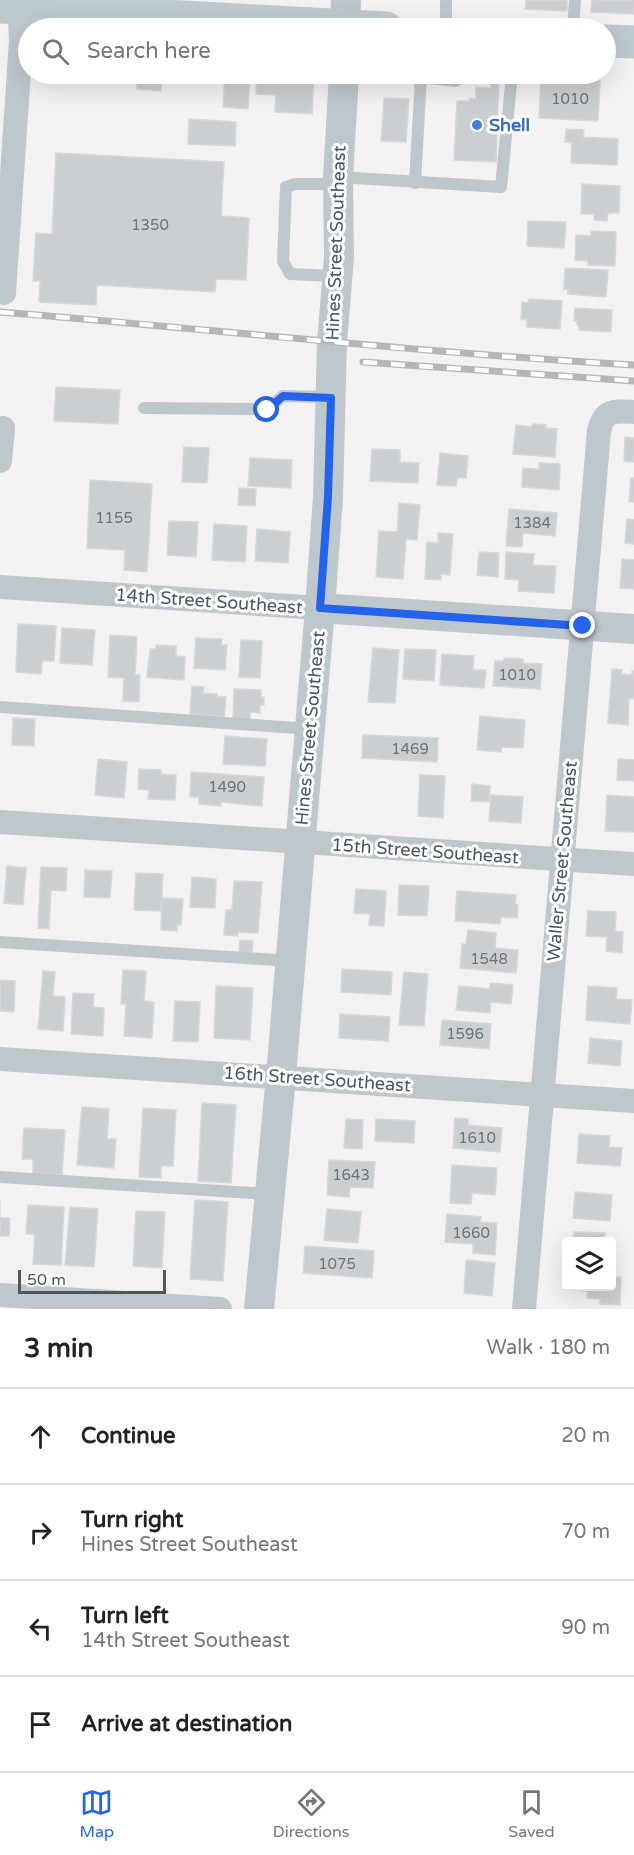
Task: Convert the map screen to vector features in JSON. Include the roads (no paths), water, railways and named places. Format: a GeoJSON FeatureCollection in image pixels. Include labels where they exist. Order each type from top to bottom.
{"type":"FeatureCollection","features":[{"type":"Feature","properties":{"kind":"main road"},"geometry":{"type":"LineString","coordinates":[[13,5],[346,18]]}},
{"type":"Feature","properties":{"kind":"main road"},"geometry":{"type":"LineString","coordinates":[[616,41],[634,42]]}},
{"type":"Feature","properties":{"kind":"street"},"geometry":{"type":"LineString","coordinates":[[13,5],[18,28]]}},
{"type":"Feature","properties":{"kind":"street"},"geometry":{"type":"LineString","coordinates":[[4,293],[18,84]]}},
{"type":"Feature","properties":{"kind":"street","name":"Hines Street Southeast"},"geometry":{"type":"LineString","coordinates":[[260,1309],[301,843],[328,497],[339,241],[338,181],[343,84]]}},
{"type":"Feature","properties":{"kind":"street","name":"Waller Street Southeast"},"geometry":{"type":"LineString","coordinates":[[524,1309],[599,431],[605,416],[613,412],[634,412]]}},
{"type":"Feature","properties":{"kind":"street"},"geometry":{"type":"LineString","coordinates":[[0,461],[3,428]]}},
{"type":"Feature","properties":{"kind":"street","name":"14th Street Southeast"},"geometry":{"type":"LineString","coordinates":[[0,587],[634,629]]}},
{"type":"Feature","properties":{"kind":"street","name":"15th Street Southeast"},"geometry":{"type":"LineString","coordinates":[[0,822],[634,864]]}},
{"type":"Feature","properties":{"kind":"street","name":"16th Street Southeast"},"geometry":{"type":"LineString","coordinates":[[0,1059],[634,1101]]}},
{"type":"Feature","properties":{"kind":"street"},"geometry":{"type":"LineString","coordinates":[[0,1295],[220,1309]]}},
{"type":"Feature","properties":{"kind":"lane"},"geometry":{"type":"LineString","coordinates":[[446,0],[446,18]]}},
{"type":"Feature","properties":{"kind":"lane"},"geometry":{"type":"LineString","coordinates":[[574,18],[575,0]]}},
{"type":"Feature","properties":{"kind":"lane"},"geometry":{"type":"LineString","coordinates":[[415,183],[420,84]]}},
{"type":"Feature","properties":{"kind":"lane"},"geometry":{"type":"LineString","coordinates":[[337,276],[290,274],[283,261],[286,187],[295,184],[338,181],[501,187],[511,84]]}},
{"type":"Feature","properties":{"kind":"lane"},"geometry":{"type":"LineString","coordinates":[[144,408],[267,410],[283,396],[331,398]]}},
{"type":"Feature","properties":{"kind":"lane"},"geometry":{"type":"LineString","coordinates":[[0,707],[310,729]]}},
{"type":"Feature","properties":{"kind":"lane"},"geometry":{"type":"LineString","coordinates":[[0,942],[291,961]]}},
{"type":"Feature","properties":{"kind":"lane"},"geometry":{"type":"LineString","coordinates":[[0,1177],[270,1194]]}},
{"type":"Feature","properties":{"kind":"railway"},"geometry":{"type":"LineString","coordinates":[[0,312],[396,347],[634,365]]}},
{"type":"Feature","properties":{"kind":"railway"},"geometry":{"type":"LineString","coordinates":[[363,362],[634,381]]}},
{"type":"Feature","properties":{"kind":"place","name":"Shell"},"geometry":{"type":"Point","coordinates":[477,125]}}]}
